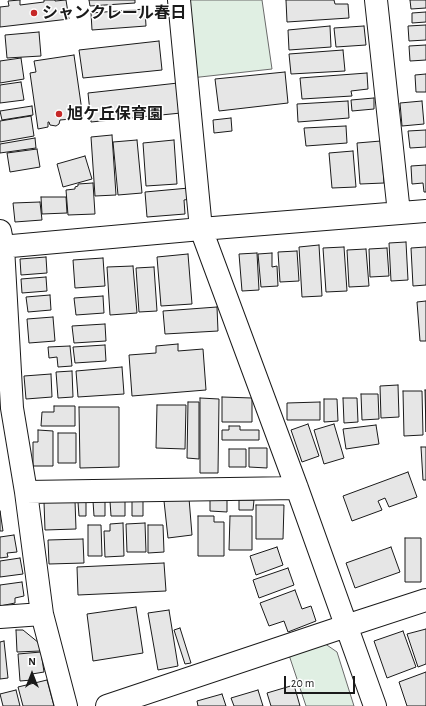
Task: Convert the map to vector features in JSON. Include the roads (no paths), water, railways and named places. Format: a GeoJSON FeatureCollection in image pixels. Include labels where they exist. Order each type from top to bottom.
{"type":"FeatureCollection","features":[{"type":"Feature","properties":{"kind":"street"},"geometry":{"type":"LineString","coordinates":[[179,0],[201,229],[297,488],[375,706]]}},
{"type":"Feature","properties":{"kind":"street"},"geometry":{"type":"LineString","coordinates":[[376,0],[399,213]]}},
{"type":"Feature","properties":{"kind":"street"},"geometry":{"type":"LineString","coordinates":[[66,706],[42,614],[26,492],[12,408],[1,242],[201,229],[426,211]]}},
{"type":"Feature","properties":{"kind":"street"},"geometry":{"type":"LineString","coordinates":[[26,492],[297,488]]}},
{"type":"Feature","properties":{"kind":"street"},"geometry":{"type":"LineString","coordinates":[[107,706],[426,600]]}},
{"type":"Feature","properties":{"kind":"street"},"geometry":{"type":"LineString","coordinates":[[0,617],[42,614]]}},
{"type":"Feature","properties":{"kind":"place","name":"シャンクレール春日"},"geometry":{"type":"Point","coordinates":[34,13]}},
{"type":"Feature","properties":{"kind":"place","name":"旭ケ丘保育園"},"geometry":{"type":"Point","coordinates":[59,114]}}]}
